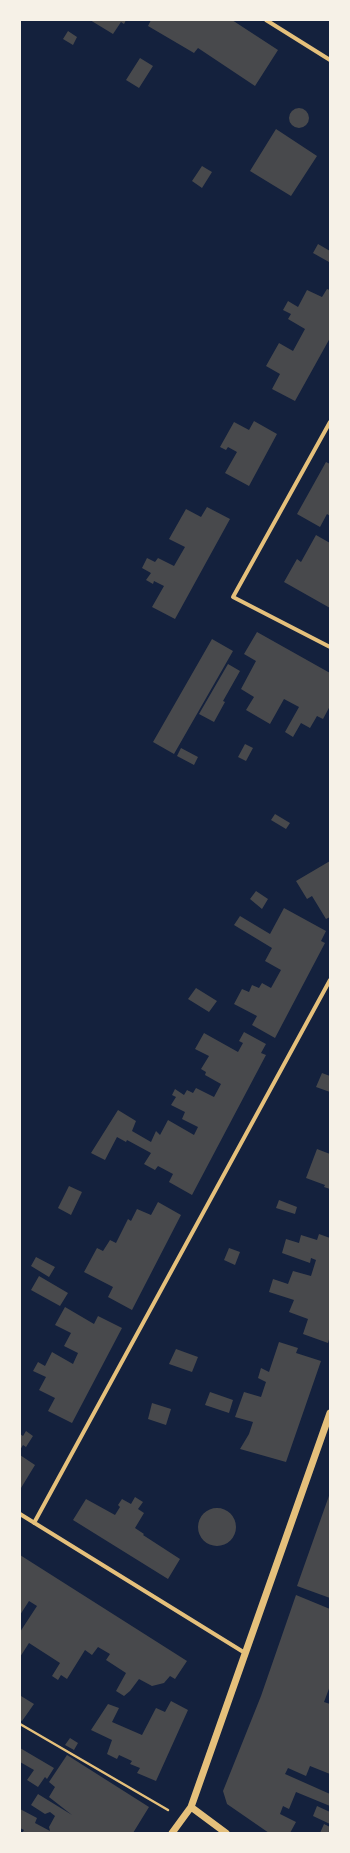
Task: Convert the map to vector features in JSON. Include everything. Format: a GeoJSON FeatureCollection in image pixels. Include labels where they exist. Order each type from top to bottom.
{"type":"FeatureCollection","features":[{"type":"Feature","properties":{"kind":"street"},"geometry":{"type":"LineString","coordinates":[[266,20],[330,60]]}},
{"type":"Feature","properties":{"kind":"street"},"geometry":{"type":"LineString","coordinates":[[330,422],[233,597],[330,647]]}},
{"type":"Feature","properties":{"kind":"street"},"geometry":{"type":"LineString","coordinates":[[34,1523],[330,980]]}},
{"type":"Feature","properties":{"kind":"street"},"geometry":{"type":"LineString","coordinates":[[172,1833],[191,1807],[330,1413]]}},
{"type":"Feature","properties":{"kind":"street"},"geometry":{"type":"LineString","coordinates":[[20,1514],[245,1653]]}},
{"type":"Feature","properties":{"kind":"street"},"geometry":{"type":"LineString","coordinates":[[191,1807],[226,1833]]}},
{"type":"Feature","properties":{"kind":"path"},"geometry":{"type":"LineString","coordinates":[[20,1724],[183,1818]]}},
{"type":"Feature","properties":{"kind":"building"},"geometry":{"type":"Polygon","coordinates":[[[90,20],[126,20],[124,24],[121,22],[113,34],[90,20]]]}},
{"type":"Feature","properties":{"kind":"building"},"geometry":{"type":"Polygon","coordinates":[[[151,20],[232,20],[278,50],[255,86],[198,48],[194,53],[148,26],[151,20]]]}},
{"type":"Feature","properties":{"kind":"building"},"geometry":{"type":"Polygon","coordinates":[[[68,31],[77,37],[73,45],[63,39],[68,31]]]}},
{"type":"Feature","properties":{"kind":"building"},"geometry":{"type":"Polygon","coordinates":[[[140,58],[153,66],[139,88],[126,80],[140,58]]]}},
{"type":"Feature","properties":{"kind":"building"},"geometry":{"type":"Polygon","coordinates":[[[299,108],[306,111],[309,118],[306,125],[299,128],[292,125],[289,118],[292,111],[299,108]]]}},
{"type":"Feature","properties":{"kind":"building"},"geometry":{"type":"Polygon","coordinates":[[[276,129],[317,156],[291,196],[250,171],[276,129]]]}},
{"type":"Feature","properties":{"kind":"building"},"geometry":{"type":"Polygon","coordinates":[[[202,166],[212,172],[202,188],[192,181],[202,166]]]}},
{"type":"Feature","properties":{"kind":"building"},"geometry":{"type":"Polygon","coordinates":[[[318,244],[330,251],[329,262],[313,253],[318,244]]]}},
{"type":"Feature","properties":{"kind":"building"},"geometry":{"type":"Polygon","coordinates":[[[327,289],[330,290],[330,338],[295,401],[272,389],[280,374],[266,366],[279,343],[293,351],[305,329],[288,319],[291,314],[283,310],[288,301],[298,307],[307,290],[322,297],[327,289]]]}},
{"type":"Feature","properties":{"kind":"building"},"geometry":{"type":"Polygon","coordinates":[[[254,421],[277,434],[249,486],[225,473],[237,452],[228,447],[226,450],[220,447],[234,422],[249,430],[254,421]]]}},
{"type":"Feature","properties":{"kind":"building"},"geometry":{"type":"Polygon","coordinates":[[[326,462],[330,464],[330,516],[327,514],[320,527],[297,514],[326,462]]]}},
{"type":"Feature","properties":{"kind":"building"},"geometry":{"type":"Polygon","coordinates":[[[207,507],[230,519],[175,619],[152,607],[164,586],[154,581],[153,584],[146,580],[151,573],[142,568],[147,558],[155,562],[158,558],[174,566],[185,547],[169,539],[186,509],[201,517],[207,507]]]}},
{"type":"Feature","properties":{"kind":"building"},"geometry":{"type":"Polygon","coordinates":[[[316,535],[330,543],[330,608],[284,582],[297,559],[301,562],[316,535]]]}},
{"type":"Feature","properties":{"kind":"building"},"geometry":{"type":"Polygon","coordinates":[[[257,632],[330,673],[330,706],[323,719],[317,716],[310,728],[301,723],[293,737],[285,732],[299,707],[284,699],[270,724],[246,710],[254,697],[241,689],[256,661],[244,654],[257,632]]]}},
{"type":"Feature","properties":{"kind":"building"},"geometry":{"type":"Polygon","coordinates":[[[212,639],[233,651],[174,754],[153,742],[212,639]]]}},
{"type":"Feature","properties":{"kind":"building"},"geometry":{"type":"Polygon","coordinates":[[[228,664],[240,671],[223,701],[225,702],[214,722],[199,714],[228,664]]]}},
{"type":"Feature","properties":{"kind":"building"},"geometry":{"type":"Polygon","coordinates":[[[245,744],[253,748],[246,761],[238,757],[245,744]]]}},
{"type":"Feature","properties":{"kind":"building"},"geometry":{"type":"Polygon","coordinates":[[[181,748],[198,757],[194,765],[177,756],[181,748]]]}},
{"type":"Feature","properties":{"kind":"building"},"geometry":{"type":"Polygon","coordinates":[[[275,814],[290,823],[286,829],[271,820],[275,814]]]}},
{"type":"Feature","properties":{"kind":"building"},"geometry":{"type":"Polygon","coordinates":[[[330,861],[330,917],[326,919],[312,896],[307,899],[296,881],[330,861]]]}},
{"type":"Feature","properties":{"kind":"building"},"geometry":{"type":"Polygon","coordinates":[[[256,891],[268,899],[262,909],[250,899],[256,891]]]}},
{"type":"Feature","properties":{"kind":"building"},"geometry":{"type":"Polygon","coordinates":[[[284,908],[326,931],[321,941],[325,943],[275,1038],[252,1025],[257,1016],[234,1004],[242,989],[249,992],[252,985],[259,988],[262,983],[271,988],[281,970],[265,961],[272,948],[234,925],[240,916],[270,934],[284,908]]]}},
{"type":"Feature","properties":{"kind":"building"},"geometry":{"type":"Polygon","coordinates":[[[196,988],[217,1001],[209,1012],[188,999],[196,988]]]}},
{"type":"Feature","properties":{"kind":"building"},"geometry":{"type":"Polygon","coordinates":[[[244,1032],[266,1044],[261,1053],[266,1055],[192,1195],[169,1182],[173,1174],[158,1166],[155,1170],[144,1164],[151,1153],[127,1140],[126,1142],[117,1137],[105,1160],[91,1153],[118,1110],[136,1121],[132,1131],[151,1142],[156,1131],[160,1135],[168,1120],[194,1135],[198,1127],[182,1119],[185,1112],[171,1105],[176,1097],[172,1095],[175,1089],[184,1095],[187,1090],[193,1093],[196,1088],[214,1097],[221,1084],[205,1075],[206,1072],[201,1069],[209,1056],[195,1049],[204,1033],[238,1052],[243,1043],[239,1041],[244,1032]]]}},
{"type":"Feature","properties":{"kind":"building"},"geometry":{"type":"Polygon","coordinates":[[[322,1073],[330,1076],[330,1092],[316,1087],[322,1073]]]}},
{"type":"Feature","properties":{"kind":"building"},"geometry":{"type":"Polygon","coordinates":[[[317,1149],[330,1154],[330,1189],[324,1187],[325,1185],[306,1178],[317,1149]]]}},
{"type":"Feature","properties":{"kind":"building"},"geometry":{"type":"Polygon","coordinates":[[[69,1186],[82,1192],[71,1215],[58,1208],[69,1186]]]}},
{"type":"Feature","properties":{"kind":"building"},"geometry":{"type":"Polygon","coordinates":[[[279,1200],[297,1207],[295,1214],[276,1208],[279,1200]]]}},
{"type":"Feature","properties":{"kind":"building"},"geometry":{"type":"Polygon","coordinates":[[[158,1202],[181,1215],[132,1310],[108,1297],[113,1287],[84,1272],[97,1248],[103,1251],[110,1240],[116,1243],[128,1219],[131,1221],[137,1209],[151,1215],[158,1202]]]}},
{"type":"Feature","properties":{"kind":"building"},"geometry":{"type":"Polygon","coordinates":[[[319,1234],[330,1238],[330,1336],[328,1343],[303,1334],[308,1319],[289,1312],[294,1300],[269,1292],[273,1279],[288,1284],[293,1271],[311,1276],[316,1260],[311,1258],[310,1263],[282,1253],[286,1239],[299,1243],[301,1235],[317,1240],[319,1234]]]}},
{"type":"Feature","properties":{"kind":"building"},"geometry":{"type":"Polygon","coordinates":[[[229,1248],[240,1252],[235,1265],[224,1260],[229,1248]]]}},
{"type":"Feature","properties":{"kind":"building"},"geometry":{"type":"Polygon","coordinates":[[[36,1257],[55,1267],[49,1277],[31,1266],[36,1257]]]}},
{"type":"Feature","properties":{"kind":"building"},"geometry":{"type":"Polygon","coordinates":[[[39,1276],[68,1293],[60,1306],[31,1290],[39,1276]]]}},
{"type":"Feature","properties":{"kind":"building"},"geometry":{"type":"Polygon","coordinates":[[[65,1307],[94,1324],[98,1316],[122,1328],[72,1423],[48,1411],[55,1398],[39,1390],[46,1377],[33,1371],[38,1362],[45,1366],[52,1352],[73,1364],[78,1353],[64,1346],[71,1333],[55,1325],[65,1307]]]}},
{"type":"Feature","properties":{"kind":"building"},"geometry":{"type":"Polygon","coordinates":[[[279,1342],[298,1348],[296,1353],[321,1361],[286,1462],[240,1449],[249,1434],[253,1422],[235,1417],[244,1392],[261,1397],[266,1382],[258,1378],[261,1368],[269,1372],[279,1342]]]}},
{"type":"Feature","properties":{"kind":"building"},"geometry":{"type":"Polygon","coordinates":[[[176,1349],[198,1357],[192,1372],[169,1364],[176,1349]]]}},
{"type":"Feature","properties":{"kind":"building"},"geometry":{"type":"Polygon","coordinates":[[[210,1392],[233,1400],[229,1413],[205,1405],[210,1392]]]}},
{"type":"Feature","properties":{"kind":"building"},"geometry":{"type":"Polygon","coordinates":[[[152,1403],[171,1409],[166,1425],[148,1419],[152,1403]]]}},
{"type":"Feature","properties":{"kind":"building"},"geometry":{"type":"Polygon","coordinates":[[[26,1431],[33,1436],[26,1447],[23,1445],[20,1450],[20,1434],[23,1436],[26,1431]]]}},
{"type":"Feature","properties":{"kind":"building"},"geometry":{"type":"Polygon","coordinates":[[[20,1455],[35,1465],[21,1488],[20,1487],[20,1455]]]}},
{"type":"Feature","properties":{"kind":"building"},"geometry":{"type":"Polygon","coordinates":[[[330,1493],[330,1598],[297,1586],[330,1493]]]}},
{"type":"Feature","properties":{"kind":"building"},"geometry":{"type":"Polygon","coordinates":[[[135,1497],[143,1502],[138,1509],[144,1513],[135,1528],[144,1534],[143,1535],[180,1559],[168,1579],[73,1520],[86,1499],[115,1515],[120,1507],[118,1505],[122,1499],[131,1504],[135,1497]]]}},
{"type":"Feature","properties":{"kind":"building"},"geometry":{"type":"Polygon","coordinates":[[[217,1508],[227,1511],[233,1517],[236,1527],[233,1537],[227,1543],[217,1546],[207,1543],[201,1537],[198,1527],[201,1517],[207,1511],[217,1508]]]}},
{"type":"Feature","properties":{"kind":"building"},"geometry":{"type":"Polygon","coordinates":[[[20,1555],[187,1661],[175,1679],[170,1676],[164,1683],[152,1686],[139,1679],[124,1696],[116,1691],[126,1673],[106,1660],[110,1654],[98,1647],[92,1655],[85,1650],[67,1679],[61,1675],[58,1680],[52,1676],[60,1663],[29,1643],[20,1657],[20,1632],[37,1606],[29,1601],[20,1615],[20,1555]]]}},
{"type":"Feature","properties":{"kind":"building"},"geometry":{"type":"Polygon","coordinates":[[[296,1595],[330,1609],[330,1686],[324,1702],[330,1704],[330,1774],[310,1766],[306,1776],[288,1768],[285,1774],[330,1794],[330,1806],[296,1792],[289,1809],[283,1806],[280,1814],[296,1822],[290,1833],[269,1833],[227,1804],[223,1791],[261,1696],[296,1595]]]}},
{"type":"Feature","properties":{"kind":"building"},"geometry":{"type":"Polygon","coordinates":[[[21,1696],[34,1704],[22,1721],[20,1720],[21,1696]]]}},
{"type":"Feature","properties":{"kind":"building"},"geometry":{"type":"Polygon","coordinates":[[[171,1701],[188,1710],[156,1781],[137,1773],[140,1768],[130,1764],[132,1761],[119,1755],[117,1759],[107,1754],[112,1740],[91,1730],[108,1704],[119,1708],[112,1722],[142,1735],[156,1708],[165,1712],[171,1701]]]}},
{"type":"Feature","properties":{"kind":"building"},"geometry":{"type":"Polygon","coordinates":[[[70,1738],[78,1743],[74,1750],[65,1745],[70,1738]]]}},
{"type":"Feature","properties":{"kind":"building"},"geometry":{"type":"Polygon","coordinates":[[[20,1748],[54,1768],[47,1779],[45,1777],[38,1787],[27,1780],[34,1770],[20,1762],[20,1748]]]}},
{"type":"Feature","properties":{"kind":"building"},"geometry":{"type":"Polygon","coordinates":[[[67,1755],[149,1807],[133,1833],[22,1833],[24,1830],[20,1828],[20,1809],[37,1818],[35,1823],[50,1831],[49,1827],[55,1816],[50,1812],[45,1814],[31,1805],[38,1794],[72,1815],[49,1797],[55,1787],[49,1782],[67,1755]]]}},
{"type":"Feature","properties":{"kind":"building"},"geometry":{"type":"Polygon","coordinates":[[[317,1806],[330,1812],[330,1824],[313,1816],[317,1806]]]}},
{"type":"Feature","properties":{"kind":"building"},"geometry":{"type":"Polygon","coordinates":[[[324,1824],[330,1827],[330,1833],[320,1833],[324,1824]]]}}]}
